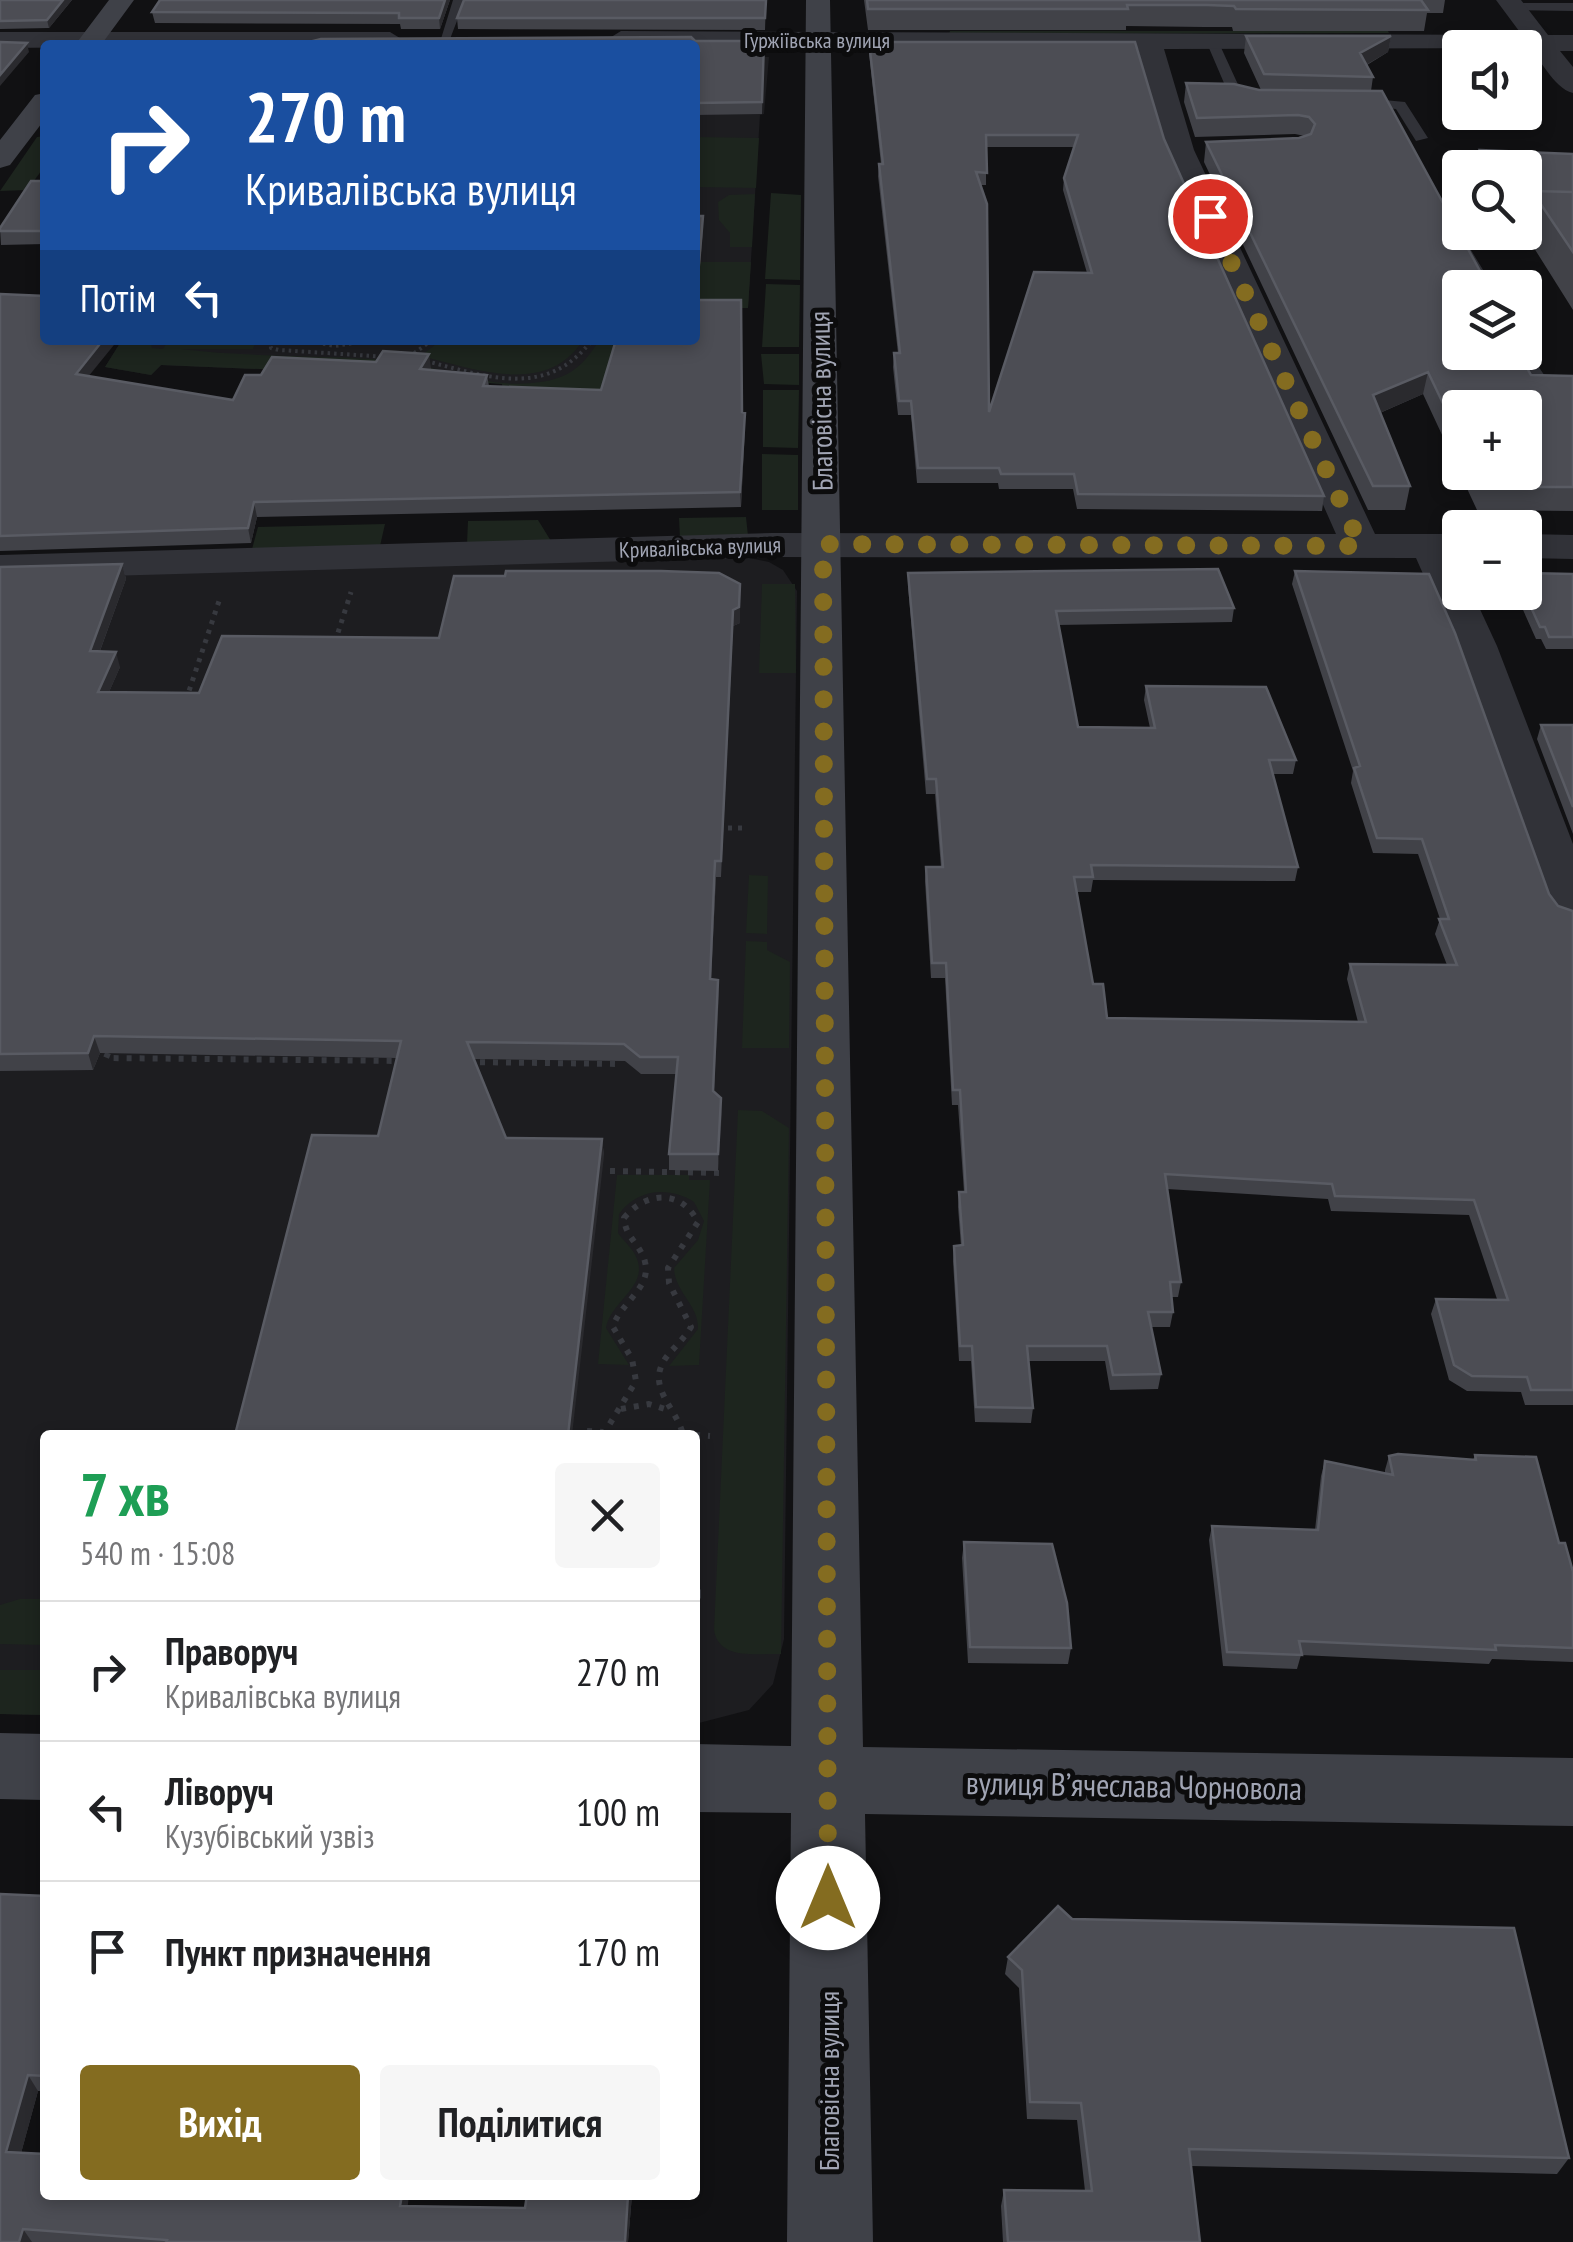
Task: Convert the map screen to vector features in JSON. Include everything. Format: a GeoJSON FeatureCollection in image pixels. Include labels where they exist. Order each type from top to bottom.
{"type":"FeatureCollection","features":[{"type":"Feature","properties":{"kind":"main road"},"geometry":{"type":"LineString","coordinates":[[92,40],[122,0]]}},
{"type":"Feature","properties":{"kind":"main road","name":"Благовісна вулиця"},"geometry":{"type":"LineString","coordinates":[[818,0],[830,2242]]}},
{"type":"Feature","properties":{"kind":"main road"},"geometry":{"type":"LineString","coordinates":[[0,159],[40,107]]}},
{"type":"Feature","properties":{"kind":"main road"},"geometry":{"type":"LineString","coordinates":[[0,1766],[40,1767]]}},
{"type":"Feature","properties":{"kind":"main road","name":"вулиця Вʼячеслава Чорновола"},"geometry":{"type":"LineString","coordinates":[[700,1778],[1573,1792]]}},
{"type":"Feature","properties":{"kind":"street"},"geometry":{"type":"LineString","coordinates":[[1510,3],[1531,30]]}},
{"type":"Feature","properties":{"kind":"street"},"geometry":{"type":"LineString","coordinates":[[326,40],[476,39]]}},
{"type":"Feature","properties":{"kind":"street","name":"Гуржіївська вулиця"},"geometry":{"type":"LineString","coordinates":[[589,39],[1442,42]]}},
{"type":"Feature","properties":{"kind":"street"},"geometry":{"type":"LineString","coordinates":[[0,40],[40,41]]}},
{"type":"Feature","properties":{"kind":"street"},"geometry":{"type":"LineString","coordinates":[[1149,41],[1180,150],[1361,546]]}},
{"type":"Feature","properties":{"kind":"street","name":"Гуржіївська вулиця"},"geometry":{"type":"LineString","coordinates":[[1542,42],[1573,42]]}},
{"type":"Feature","properties":{"kind":"street"},"geometry":{"type":"LineString","coordinates":[[1542,45],[1573,85]]}},
{"type":"Feature","properties":{"kind":"street"},"geometry":{"type":"LineString","coordinates":[[1180,150],[1218,148]]}},
{"type":"Feature","properties":{"kind":"street","name":"Кривалівська вулиця"},"geometry":{"type":"LineString","coordinates":[[0,566],[823,544],[1442,546]]}},
{"type":"Feature","properties":{"kind":"street"},"geometry":{"type":"LineString","coordinates":[[1542,546],[1573,546]]}},
{"type":"Feature","properties":{"kind":"street"},"geometry":{"type":"LineString","coordinates":[[1465,610],[1573,908]]}},
{"type":"Feature","properties":{"kind":"lane"},"geometry":{"type":"LineString","coordinates":[[444,39],[459,0]]}},
{"type":"Feature","properties":{"kind":"lane"},"geometry":{"type":"LineString","coordinates":[[1510,3],[1573,7]]}},
{"type":"Feature","properties":{"kind":"lane"},"geometry":{"type":"LineString","coordinates":[[1212,42],[1238,97],[1274,100]]}},
{"type":"Feature","properties":{"kind":"lane"},"geometry":{"type":"LineString","coordinates":[[1327,101],[1400,105],[1422,138]]}},
{"type":"Feature","properties":{"kind":"lane"},"geometry":{"type":"LineString","coordinates":[[1533,370],[1540,382]]}},
{"type":"Feature","properties":{"kind":"path"},"geometry":{"type":"LineString","coordinates":[[270,345],[278,350],[408,358],[498,378],[533,378],[572,366],[588,345]]}},
{"type":"Feature","properties":{"kind":"path"},"geometry":{"type":"LineString","coordinates":[[330,345],[342,345]]}},
{"type":"Feature","properties":{"kind":"path"},"geometry":{"type":"LineString","coordinates":[[369,345],[369,355]]}},
{"type":"Feature","properties":{"kind":"path"},"geometry":{"type":"LineString","coordinates":[[408,358],[425,345]]}},
{"type":"Feature","properties":{"kind":"path"},"geometry":{"type":"LineString","coordinates":[[332,353],[335,346]]}},
{"type":"Feature","properties":{"kind":"path"},"geometry":{"type":"LineString","coordinates":[[331,653],[353,586]]}},
{"type":"Feature","properties":{"kind":"path"},"geometry":{"type":"LineString","coordinates":[[202,702],[186,702],[224,588]]}},
{"type":"Feature","properties":{"kind":"path"},"geometry":{"type":"LineString","coordinates":[[707,828],[742,828]]}},
{"type":"Feature","properties":{"kind":"path"},"geometry":{"type":"LineString","coordinates":[[108,1053],[106,1058],[419,1061]]}},
{"type":"Feature","properties":{"kind":"path"},"geometry":{"type":"LineString","coordinates":[[457,1058],[457,1062],[620,1064]]}},
{"type":"Feature","properties":{"kind":"path"},"geometry":{"type":"LineString","coordinates":[[610,1171],[726,1173]]}},
{"type":"Feature","properties":{"kind":"path"},"geometry":{"type":"LineString","coordinates":[[605,1430],[634,1390],[636,1371],[630,1353],[615,1335],[614,1319],[642,1286],[646,1269],[642,1255],[624,1233],[624,1218],[640,1201],[665,1197],[687,1204],[698,1222],[694,1235],[672,1258],[668,1269],[668,1282],[689,1313],[691,1326],[660,1372],[659,1389],[681,1420],[683,1430]]}},
{"type":"Feature","properties":{"kind":"path"},"geometry":{"type":"LineString","coordinates":[[615,1412],[650,1404],[674,1413]]}},
{"type":"Feature","properties":{"kind":"path"},"geometry":{"type":"LineString","coordinates":[[700,1436],[710,1436]]}},
{"type":"Feature","properties":{"kind":"shaded area"},"geometry":{"type":"Polygon","coordinates":[[[1388,31],[1389,33],[949,34],[1388,31]]]}},
{"type":"Feature","properties":{"kind":"shaded area"},"geometry":{"type":"Polygon","coordinates":[[[700,57],[769,57],[764,114],[760,115],[748,308],[700,308],[700,57]]]}},
{"type":"Feature","properties":{"kind":"shaded area"},"geometry":{"type":"Polygon","coordinates":[[[40,137],[40,173],[27,190],[0,191],[40,137]]]}},
{"type":"Feature","properties":{"kind":"shaded area"},"geometry":{"type":"Polygon","coordinates":[[[700,137],[759,138],[756,188],[700,187],[700,137]]]}},
{"type":"Feature","properties":{"kind":"shaded area"},"geometry":{"type":"Polygon","coordinates":[[[771,193],[801,195],[800,280],[765,279],[771,193]]]}},
{"type":"Feature","properties":{"kind":"shaded area"},"geometry":{"type":"Polygon","coordinates":[[[755,194],[752,247],[730,247],[730,233],[719,220],[718,202],[729,195],[755,194]]]}},
{"type":"Feature","properties":{"kind":"shaded area"},"geometry":{"type":"Polygon","coordinates":[[[700,262],[751,262],[748,308],[700,308],[700,262]]]}},
{"type":"Feature","properties":{"kind":"shaded area"},"geometry":{"type":"Polygon","coordinates":[[[766,284],[800,285],[799,347],[762,347],[766,284]]]}},
{"type":"Feature","properties":{"kind":"shaded area"},"geometry":{"type":"Polygon","coordinates":[[[119,345],[617,345],[606,394],[503,388],[502,384],[378,374],[161,365],[151,375],[105,367],[119,345]]]}},
{"type":"Feature","properties":{"kind":"shaded area"},"geometry":{"type":"Polygon","coordinates":[[[119,345],[163,349],[165,345],[255,345],[253,349],[181,349],[396,361],[515,384],[564,376],[579,366],[596,345],[617,345],[606,394],[503,388],[502,384],[380,374],[161,365],[151,375],[105,367],[119,345]]]}},
{"type":"Feature","properties":{"kind":"shaded area"},"geometry":{"type":"Polygon","coordinates":[[[435,345],[579,345],[568,358],[530,374],[486,372],[421,356],[435,345]]]}},
{"type":"Feature","properties":{"kind":"shaded area"},"geometry":{"type":"Polygon","coordinates":[[[761,354],[799,354],[799,385],[764,384],[761,354]]]}},
{"type":"Feature","properties":{"kind":"shaded area"},"geometry":{"type":"Polygon","coordinates":[[[763,390],[799,390],[798,448],[763,447],[763,390]]]}},
{"type":"Feature","properties":{"kind":"shaded area"},"geometry":{"type":"Polygon","coordinates":[[[762,454],[798,455],[798,510],[762,510],[762,454]]]}},
{"type":"Feature","properties":{"kind":"shaded area"},"geometry":{"type":"Polygon","coordinates":[[[746,517],[748,536],[680,538],[679,518],[746,517]]]}},
{"type":"Feature","properties":{"kind":"shaded area"},"geometry":{"type":"Polygon","coordinates":[[[538,520],[551,541],[467,544],[468,521],[538,520]]]}},
{"type":"Feature","properties":{"kind":"shaded area"},"geometry":{"type":"Polygon","coordinates":[[[385,524],[380,546],[252,549],[258,527],[385,524]]]}},
{"type":"Feature","properties":{"kind":"shaded area"},"geometry":{"type":"Polygon","coordinates":[[[735,555],[769,562],[783,570],[797,591],[784,1639],[773,1684],[749,1710],[700,1723],[700,1430],[40,1430],[40,1715],[0,1714],[0,578],[735,555]]]}},
{"type":"Feature","properties":{"kind":"shaded area"},"geometry":{"type":"Polygon","coordinates":[[[762,584],[795,584],[796,673],[759,673],[762,584]]]}},
{"type":"Feature","properties":{"kind":"shaded area"},"geometry":{"type":"Polygon","coordinates":[[[749,875],[768,876],[767,934],[746,933],[749,875]]]}},
{"type":"Feature","properties":{"kind":"shaded area"},"geometry":{"type":"Polygon","coordinates":[[[746,941],[767,942],[767,950],[790,962],[789,1048],[742,1048],[746,941]]]}},
{"type":"Feature","properties":{"kind":"shaded area"},"geometry":{"type":"Polygon","coordinates":[[[738,1110],[762,1111],[789,1128],[781,1654],[731,1651],[717,1640],[714,1630],[738,1110]]]}},
{"type":"Feature","properties":{"kind":"shaded area"},"geometry":{"type":"Polygon","coordinates":[[[617,1175],[689,1175],[689,1180],[710,1180],[699,1365],[669,1366],[698,1329],[695,1313],[678,1285],[674,1268],[698,1240],[704,1221],[694,1202],[664,1192],[635,1199],[619,1214],[618,1233],[635,1255],[639,1269],[633,1286],[614,1310],[606,1328],[629,1365],[598,1364],[617,1175]]]}},
{"type":"Feature","properties":{"kind":"shaded area"},"geometry":{"type":"Polygon","coordinates":[[[40,1599],[40,1645],[0,1644],[0,1605],[40,1599]]]}},
{"type":"Feature","properties":{"kind":"shaded area"},"geometry":{"type":"Polygon","coordinates":[[[0,1670],[40,1670],[40,1715],[0,1714],[0,1670]]]}},
{"type":"Feature","properties":{"kind":"building"},"geometry":{"type":"Polygon","coordinates":[[[0,0],[63,0],[47,20],[0,21],[0,0]]]}},
{"type":"Feature","properties":{"kind":"building"},"geometry":{"type":"Polygon","coordinates":[[[160,0],[445,0],[439,18],[399,18],[399,13],[152,12],[160,0]]]}},
{"type":"Feature","properties":{"kind":"building"},"geometry":{"type":"Polygon","coordinates":[[[464,0],[766,0],[765,18],[457,18],[464,0]]]}},
{"type":"Feature","properties":{"kind":"building"},"geometry":{"type":"Polygon","coordinates":[[[867,0],[1421,0],[1428,10],[1236,9],[1207,5],[1127,5],[1128,9],[868,9],[867,0]]]}},
{"type":"Feature","properties":{"kind":"building"},"geometry":{"type":"Polygon","coordinates":[[[1246,36],[1391,36],[1360,53],[1373,77],[1264,74],[1246,36]]]}},
{"type":"Feature","properties":{"kind":"building"},"geometry":{"type":"Polygon","coordinates":[[[691,37],[694,40],[317,40],[691,37]]]}},
{"type":"Feature","properties":{"kind":"building"},"geometry":{"type":"Polygon","coordinates":[[[700,41],[764,41],[762,102],[700,103],[700,41]]]}},
{"type":"Feature","properties":{"kind":"building"},"geometry":{"type":"Polygon","coordinates":[[[0,42],[27,43],[0,75],[0,42]]]}},
{"type":"Feature","properties":{"kind":"building"},"geometry":{"type":"Polygon","coordinates":[[[869,42],[1135,42],[1164,139],[1324,496],[1078,494],[1074,474],[1001,474],[999,468],[918,468],[911,401],[899,401],[894,353],[900,353],[879,164],[883,164],[869,42]],[[986,135],[987,173],[976,172],[987,204],[989,412],[1034,272],[1092,273],[1064,178],[1078,135],[986,135]]]}},
{"type":"Feature","properties":{"kind":"building"},"geometry":{"type":"Polygon","coordinates":[[[1186,83],[1234,84],[1259,90],[1382,91],[1442,201],[1442,250],[1469,250],[1479,270],[1442,270],[1442,370],[1528,370],[1531,375],[1573,376],[1573,487],[1542,487],[1542,390],[1442,390],[1442,401],[1428,372],[1373,395],[1410,486],[1373,486],[1206,142],[1299,138],[1311,134],[1315,124],[1309,117],[1298,115],[1197,118],[1186,83]]]}},
{"type":"Feature","properties":{"kind":"building"},"geometry":{"type":"Polygon","coordinates":[[[1542,153],[1573,154],[1573,192],[1542,191],[1542,153]]]}},
{"type":"Feature","properties":{"kind":"building"},"geometry":{"type":"Polygon","coordinates":[[[31,181],[40,181],[40,231],[0,231],[0,228],[31,181]]]}},
{"type":"Feature","properties":{"kind":"building"},"geometry":{"type":"Polygon","coordinates":[[[1542,191],[1573,192],[1573,252],[1542,206],[1542,191]]]}},
{"type":"Feature","properties":{"kind":"building"},"geometry":{"type":"Polygon","coordinates":[[[0,294],[40,296],[40,345],[99,345],[76,374],[233,400],[245,375],[261,375],[272,357],[376,362],[383,351],[429,354],[420,369],[487,375],[483,386],[601,390],[614,345],[700,345],[700,300],[741,300],[745,413],[740,492],[254,502],[248,528],[0,536],[0,294]]]}},
{"type":"Feature","properties":{"kind":"building"},"geometry":{"type":"Polygon","coordinates":[[[122,564],[90,651],[116,652],[98,692],[199,693],[222,636],[439,638],[454,576],[505,576],[506,571],[661,571],[719,573],[740,584],[739,607],[733,610],[721,861],[715,861],[710,979],[718,980],[713,1091],[721,1098],[718,1154],[669,1154],[678,1057],[640,1057],[624,1044],[467,1042],[506,1138],[602,1139],[569,1430],[236,1430],[312,1135],[378,1136],[401,1041],[94,1036],[88,1053],[0,1054],[0,567],[122,564]]]}},
{"type":"Feature","properties":{"kind":"building"},"geometry":{"type":"Polygon","coordinates":[[[1218,569],[1234,608],[1056,611],[1078,727],[1155,728],[1146,686],[1266,687],[1296,760],[1269,760],[1298,867],[1091,865],[1093,877],[1074,877],[1093,984],[1103,984],[1107,1018],[1366,1022],[1350,964],[1457,965],[1439,919],[1449,919],[1422,839],[1377,838],[1354,768],[1360,766],[1295,571],[1429,574],[1455,633],[1549,894],[1558,906],[1573,911],[1573,1390],[1531,1390],[1527,1377],[1472,1376],[1454,1365],[1436,1299],[1508,1300],[1474,1200],[1335,1196],[1332,1184],[1165,1174],[1181,1282],[1170,1282],[1173,1312],[1148,1312],[1161,1374],[1113,1375],[1107,1346],[1027,1346],[1033,1408],[976,1407],[972,1346],[960,1346],[954,1246],[963,1245],[959,1192],[966,1192],[960,1090],[953,1090],[946,963],[932,963],[926,867],[943,867],[936,779],[927,779],[908,573],[1218,569]]]}},
{"type":"Feature","properties":{"kind":"building"},"geometry":{"type":"Polygon","coordinates":[[[1542,573],[1573,574],[1573,637],[1549,637],[1545,627],[1540,627],[1532,610],[1542,610],[1542,573]]]}},
{"type":"Feature","properties":{"kind":"building"},"geometry":{"type":"Polygon","coordinates":[[[1541,725],[1573,725],[1573,807],[1541,725]]]}},
{"type":"Feature","properties":{"kind":"building"},"geometry":{"type":"Polygon","coordinates":[[[1475,1455],[1536,1457],[1559,1543],[1565,1543],[1573,1572],[1573,1648],[1495,1645],[1496,1650],[1299,1641],[1302,1655],[1227,1652],[1212,1526],[1318,1530],[1325,1461],[1393,1475],[1389,1456],[1476,1460],[1475,1455]]]}},
{"type":"Feature","properties":{"kind":"building"},"geometry":{"type":"Polygon","coordinates":[[[964,1542],[1052,1544],[1067,1603],[1071,1648],[970,1647],[964,1542]]]}},
{"type":"Feature","properties":{"kind":"building"},"geometry":{"type":"Polygon","coordinates":[[[0,1894],[40,1896],[40,2076],[28,2075],[6,2152],[40,2154],[40,2200],[401,2200],[400,2206],[525,2208],[526,2200],[628,2200],[625,2242],[166,2242],[23,2229],[19,2242],[0,2242],[0,1894]]]}},
{"type":"Feature","properties":{"kind":"building"},"geometry":{"type":"Polygon","coordinates":[[[1058,1906],[1072,1919],[1514,1928],[1569,2158],[1189,2149],[1200,2242],[1008,2242],[1004,2190],[1092,2191],[1081,2103],[1030,2102],[1022,1970],[1008,1957],[1058,1906]]]}},
{"type":"Feature","properties":{"kind":"route"},"geometry":{"type":"LineString","coordinates":[[828,1898],[823,544],[1361,546],[1210,216]]}}]}
